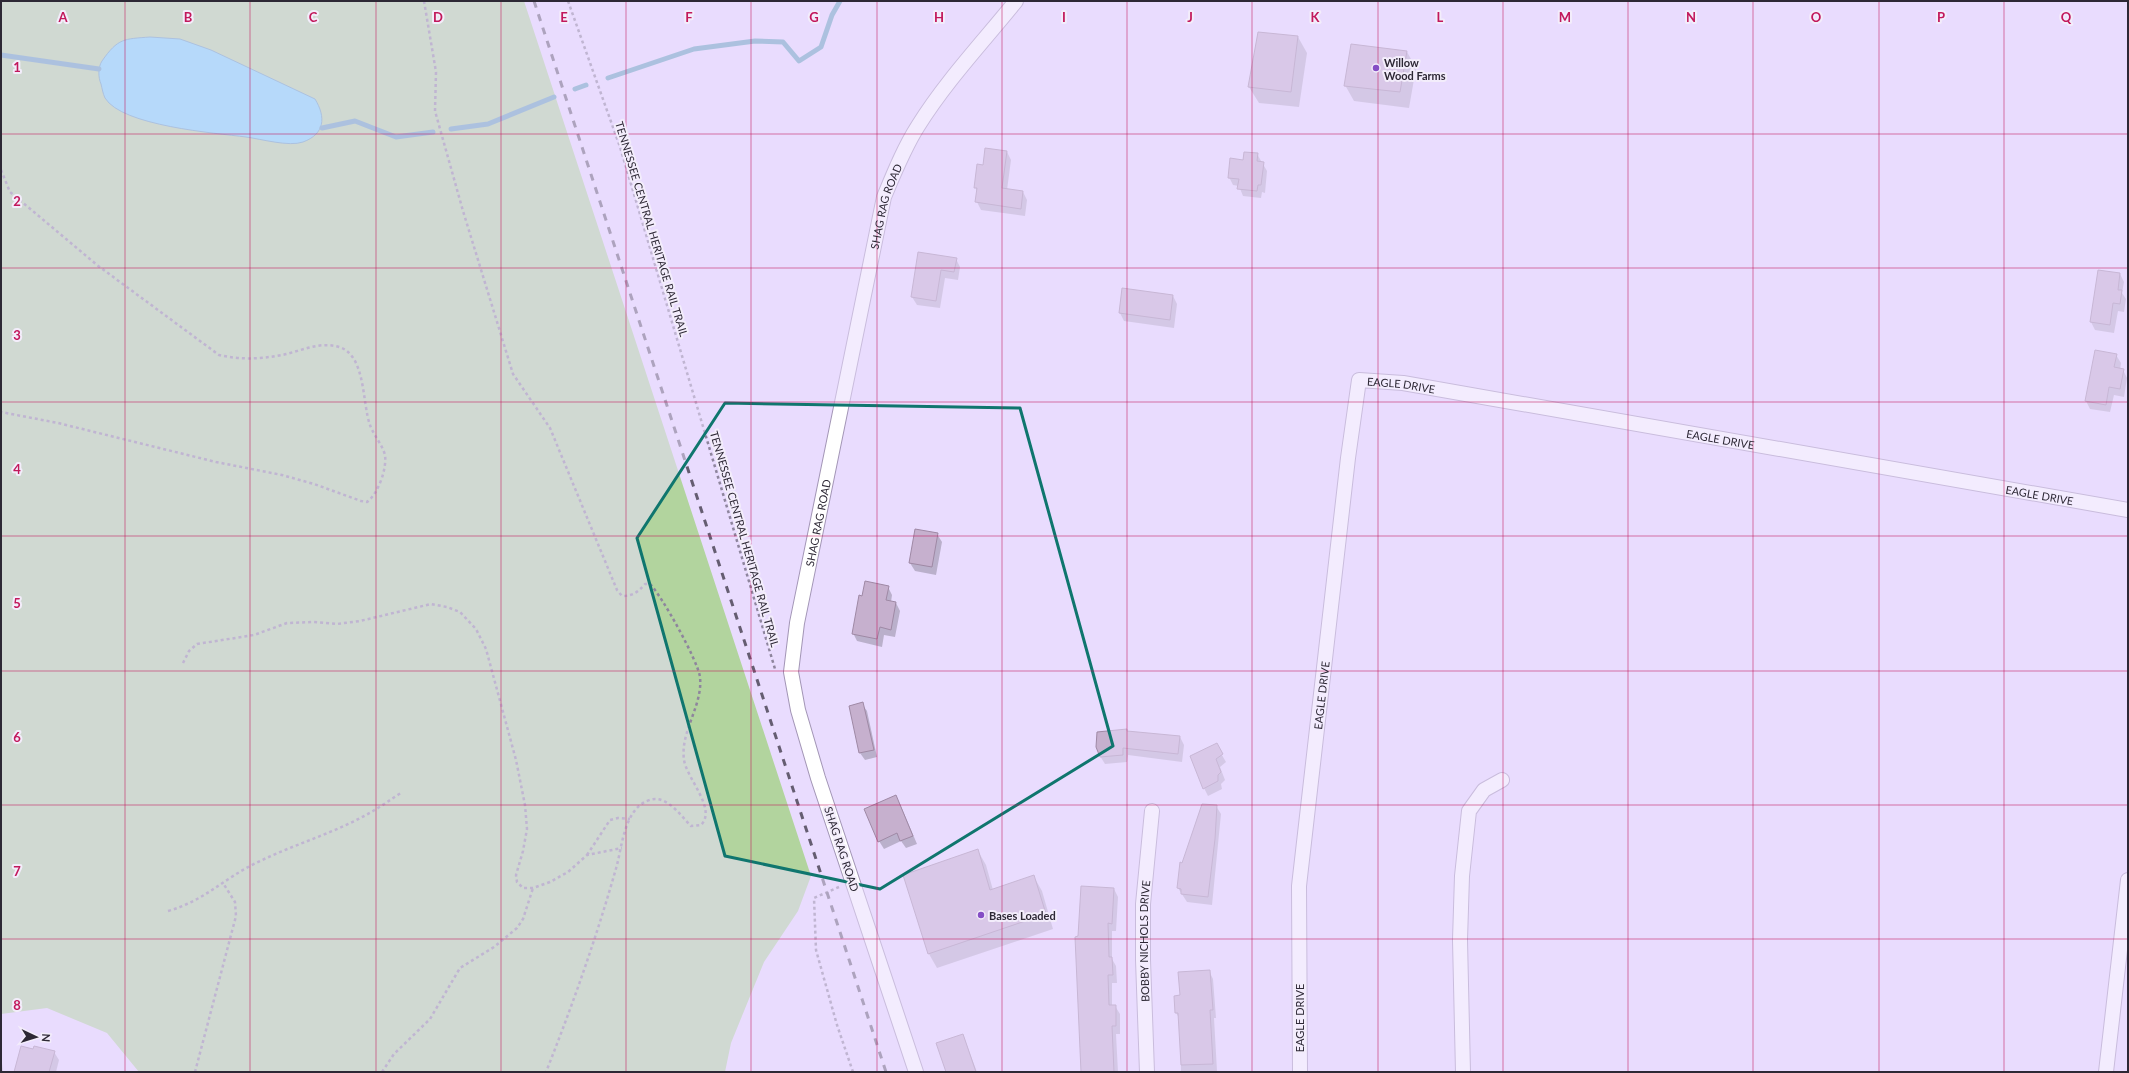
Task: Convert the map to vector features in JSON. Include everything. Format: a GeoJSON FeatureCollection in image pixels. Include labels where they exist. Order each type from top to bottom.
{"type":"FeatureCollection","features":[{"type":"Feature","properties":{"kind":"street","name":"SHAG RAG ROAD"},"geometry":{"type":"LineString","coordinates":[[916,1072],[818,778],[798,710],[791,672],[797,623],[884,197],[900,159],[918,126],[948,84],[1016,1]]}},
{"type":"Feature","properties":{"kind":"street","name":"EAGLE DRIVE"},"geometry":{"type":"LineString","coordinates":[[1300,1072],[1299,886],[1348,458],[1359,380],[1411,384],[2128,510]]}},
{"type":"Feature","properties":{"kind":"street"},"geometry":{"type":"LineString","coordinates":[[1463,1072],[1460,940],[1462,876],[1469,811],[1484,790],[1502,780]]}},
{"type":"Feature","properties":{"kind":"street","name":"BOBBY NICHOLS DRIVE"},"geometry":{"type":"LineString","coordinates":[[1148,1072],[1143,960],[1144,904],[1152,811]]}},
{"type":"Feature","properties":{"kind":"street"},"geometry":{"type":"LineString","coordinates":[[2106,1072],[2128,880]]}},
{"type":"Feature","properties":{"kind":"path"},"geometry":{"type":"LineString","coordinates":[[424,1],[436,72],[435,111],[462,211],[513,374],[550,428],[617,590],[622,596],[630,596],[638,592],[645,584],[650,584],[662,601],[683,639],[700,677],[694,712],[683,746],[684,761],[688,774],[704,804],[707,812],[706,820],[701,826],[691,826],[671,805],[653,799],[646,801],[630,819],[597,934],[572,1007],[546,1072]]}},
{"type":"Feature","properties":{"kind":"path","name":"TENNESSEE CENTRAL HERITAGE RAIL TRAIL"},"geometry":{"type":"LineString","coordinates":[[568,1],[620,147],[775,670]]}},
{"type":"Feature","properties":{"kind":"path"},"geometry":{"type":"LineString","coordinates":[[1,170],[10,192],[97,265],[219,355],[237,359],[259,358],[328,345],[340,347],[351,355],[360,370],[365,410],[371,427],[385,455],[385,467],[374,497],[367,502],[360,501],[314,484],[282,475],[209,460],[58,423],[1,412]]}},
{"type":"Feature","properties":{"kind":"path"},"geometry":{"type":"LineString","coordinates":[[183,663],[189,651],[197,644],[254,635],[287,623],[314,622],[338,624],[360,621],[431,604],[447,607],[460,612],[476,629],[486,649],[516,760],[525,805],[527,830],[516,875],[517,882],[523,888],[533,888],[550,882],[568,872],[587,855],[610,820],[618,818],[630,819]]}},
{"type":"Feature","properties":{"kind":"path"},"geometry":{"type":"LineString","coordinates":[[168,910],[186,906],[200,899],[257,862],[373,812],[401,793]]}},
{"type":"Feature","properties":{"kind":"path"},"geometry":{"type":"LineString","coordinates":[[587,855],[622,848]]}},
{"type":"Feature","properties":{"kind":"path"},"geometry":{"type":"LineString","coordinates":[[837,880],[839,887],[814,898],[816,950],[837,1025],[853,1072]]}},
{"type":"Feature","properties":{"kind":"path"},"geometry":{"type":"LineString","coordinates":[[195,1072],[236,916],[235,902],[223,883]]}},
{"type":"Feature","properties":{"kind":"path"},"geometry":{"type":"LineString","coordinates":[[382,1072],[394,1054],[430,1019],[460,968],[494,947],[517,928],[523,919],[533,888]]}},
{"type":"Feature","properties":{"kind":"highlighted area"},"geometry":{"type":"Polygon","coordinates":[[[725,403],[1020,408],[1113,746],[880,889],[725,856],[637,538],[725,403]]]}},
{"type":"Feature","properties":{"kind":"green space"},"geometry":{"type":"Polygon","coordinates":[[[1,1],[524,1],[811,876],[798,911],[764,962],[731,1043],[725,1072],[139,1072],[107,1033],[47,1008],[1,1014],[1,1]]]}},
{"type":"Feature","properties":{"kind":"water"},"geometry":{"type":"Polygon","coordinates":[[[150,37],[180,39],[211,50],[315,99],[319,106],[322,118],[319,130],[310,139],[303,142],[290,144],[192,130],[149,122],[115,108],[104,95],[99,75],[101,63],[108,53],[122,41],[134,38],[150,37]]]}},
{"type":"Feature","properties":{"kind":"building"},"geometry":{"type":"Polygon","coordinates":[[[1258,32],[1298,36],[1291,92],[1248,87],[1258,32]]]}},
{"type":"Feature","properties":{"kind":"building","name":"Willow Wood Farms"},"geometry":{"type":"Polygon","coordinates":[[[1351,44],[1407,51],[1400,92],[1344,86],[1351,44]]]}},
{"type":"Feature","properties":{"kind":"building"},"geometry":{"type":"Polygon","coordinates":[[[985,148],[1007,151],[1002,188],[1023,191],[1021,209],[975,202],[977,188],[974,188],[977,164],[983,165],[985,148]]]}},
{"type":"Feature","properties":{"kind":"building"},"geometry":{"type":"Polygon","coordinates":[[[1244,152],[1258,153],[1257,161],[1264,162],[1261,185],[1258,185],[1257,191],[1237,189],[1239,179],[1228,178],[1230,158],[1243,160],[1244,152]]]}},
{"type":"Feature","properties":{"kind":"building"},"geometry":{"type":"Polygon","coordinates":[[[918,252],[957,258],[954,272],[941,270],[936,301],[911,297],[918,252]]]}},
{"type":"Feature","properties":{"kind":"building"},"geometry":{"type":"Polygon","coordinates":[[[2098,270],[2120,273],[2118,290],[2122,290],[2120,304],[2113,303],[2110,325],[2090,322],[2098,270]]]}},
{"type":"Feature","properties":{"kind":"building"},"geometry":{"type":"Polygon","coordinates":[[[1122,288],[1173,295],[1170,320],[1119,313],[1122,288]]]}},
{"type":"Feature","properties":{"kind":"building"},"geometry":{"type":"Polygon","coordinates":[[[2095,350],[2117,354],[2114,367],[2124,369],[2120,389],[2109,387],[2106,405],[2085,401],[2095,350]]]}},
{"type":"Feature","properties":{"kind":"building"},"geometry":{"type":"Polygon","coordinates":[[[915,529],[938,533],[932,567],[909,563],[915,529]]]}},
{"type":"Feature","properties":{"kind":"building"},"geometry":{"type":"Polygon","coordinates":[[[865,581],[889,586],[886,600],[896,602],[891,630],[880,627],[877,639],[852,634],[859,595],[862,596],[865,581]]]}},
{"type":"Feature","properties":{"kind":"building"},"geometry":{"type":"Polygon","coordinates":[[[863,702],[874,750],[859,753],[849,706],[863,702]]]}},
{"type":"Feature","properties":{"kind":"building"},"geometry":{"type":"Polygon","coordinates":[[[1127,729],[1127,731],[1180,736],[1178,754],[1123,748],[1123,755],[1100,757],[1096,747],[1097,732],[1127,729]]]}},
{"type":"Feature","properties":{"kind":"building"},"geometry":{"type":"Polygon","coordinates":[[[1217,743],[1223,754],[1216,759],[1221,772],[1218,775],[1218,781],[1203,789],[1190,756],[1217,743]]]}},
{"type":"Feature","properties":{"kind":"building"},"geometry":{"type":"Polygon","coordinates":[[[896,795],[913,836],[900,841],[897,833],[878,842],[864,809],[896,795]]]}},
{"type":"Feature","properties":{"kind":"building"},"geometry":{"type":"Polygon","coordinates":[[[1202,804],[1217,805],[1215,839],[1208,897],[1181,894],[1181,889],[1177,888],[1180,862],[1182,863],[1202,804]]]}},
{"type":"Feature","properties":{"kind":"building","name":"Bases Loaded"},"geometry":{"type":"Polygon","coordinates":[[[978,849],[990,890],[1034,875],[1046,914],[928,954],[903,875],[978,849]]]}},
{"type":"Feature","properties":{"kind":"building"},"geometry":{"type":"Polygon","coordinates":[[[1081,886],[1114,888],[1112,924],[1108,923],[1109,957],[1112,957],[1113,975],[1108,975],[1109,1005],[1116,1005],[1116,1026],[1112,1026],[1114,1072],[1081,1072],[1075,937],[1078,936],[1081,886]]]}},
{"type":"Feature","properties":{"kind":"building"},"geometry":{"type":"Polygon","coordinates":[[[1210,970],[1213,1010],[1210,1010],[1213,1064],[1181,1065],[1178,1013],[1175,1013],[1174,996],[1180,995],[1178,972],[1210,970]]]}},
{"type":"Feature","properties":{"kind":"building"},"geometry":{"type":"Polygon","coordinates":[[[963,1034],[976,1072],[946,1072],[936,1043],[963,1034]]]}},
{"type":"Feature","properties":{"kind":"building"},"geometry":{"type":"Polygon","coordinates":[[[21,1046],[33,1049],[34,1046],[55,1051],[49,1072],[14,1072],[21,1046]]]}},
{"type":"Feature","properties":{"kind":"waterway"},"geometry":{"type":"LineString","coordinates":[[608,78],[694,49],[755,41],[783,42],[799,61],[821,47],[832,15],[840,1]]}},
{"type":"Feature","properties":{"kind":"waterway"},"geometry":{"type":"LineString","coordinates":[[1,55],[99,69]]}},
{"type":"Feature","properties":{"kind":"waterway"},"geometry":{"type":"LineString","coordinates":[[575,89],[586,85]]}},
{"type":"Feature","properties":{"kind":"waterway"},"geometry":{"type":"LineString","coordinates":[[451,129],[488,124],[554,97]]}},
{"type":"Feature","properties":{"kind":"waterway"},"geometry":{"type":"LineString","coordinates":[[322,128],[355,121],[396,137],[433,132]]}},
{"type":"Feature","properties":{"kind":"railway"},"geometry":{"type":"LineString","coordinates":[[534,1],[886,1072]]}},
{"type":"Feature","properties":{"kind":"place","name":"Willow Wood Farms"},"geometry":{"type":"Point","coordinates":[1376,68]}},
{"type":"Feature","properties":{"kind":"place","name":"Bases Loaded"},"geometry":{"type":"Point","coordinates":[981,915]}}]}
